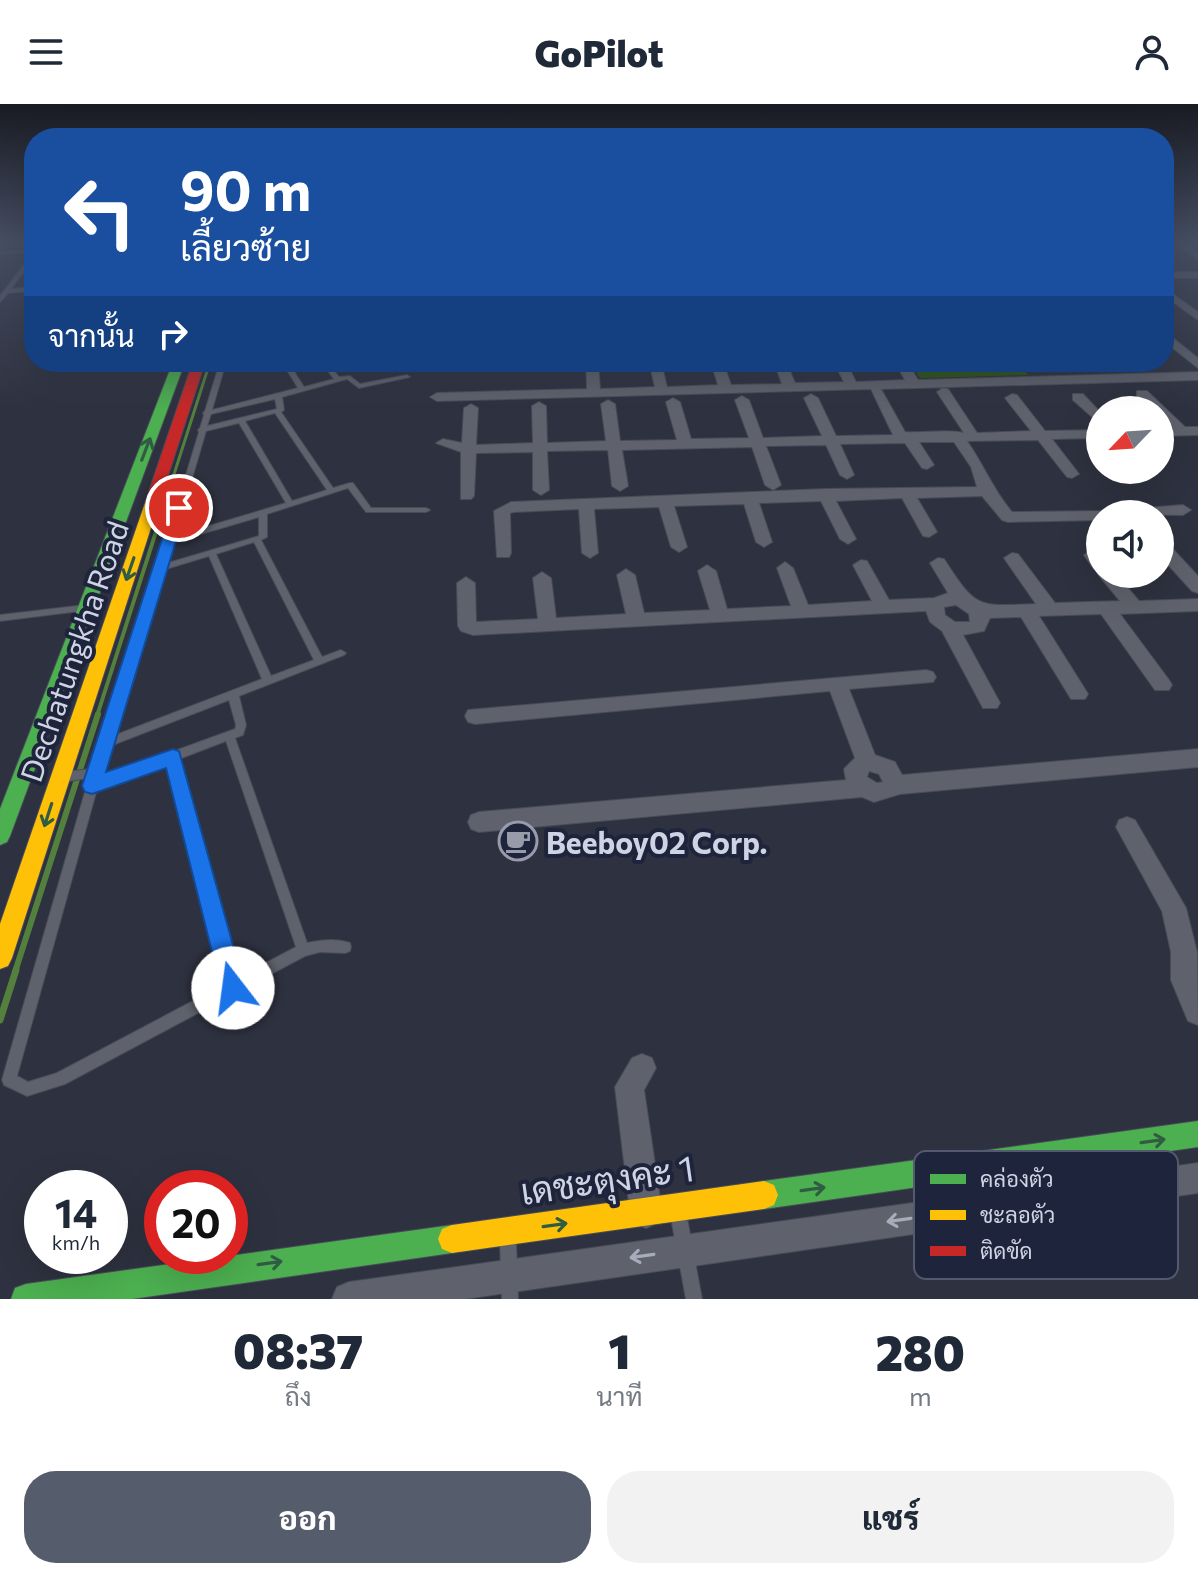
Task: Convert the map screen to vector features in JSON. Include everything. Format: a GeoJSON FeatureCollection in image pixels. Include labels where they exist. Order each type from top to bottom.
{"type":"FeatureCollection","features":[{"type":"Feature","properties":{"kind":"street"},"geometry":{"type":"LineString","coordinates":[[1174,301],[1198,317]]}},
{"type":"Feature","properties":{"kind":"street"},"geometry":{"type":"LineString","coordinates":[[1174,344],[1198,364]]}},
{"type":"Feature","properties":{"kind":"street","name":"Dechatungkha Road"},"geometry":{"type":"LineString","coordinates":[[0,836],[175,372]]}},
{"type":"Feature","properties":{"kind":"street","name":"Dechatungkha Road"},"geometry":{"type":"LineString","coordinates":[[0,958],[64,777],[196,372]]}},
{"type":"Feature","properties":{"kind":"street"},"geometry":{"type":"LineString","coordinates":[[533,372],[542,447],[541,490]]}},
{"type":"Feature","properties":{"kind":"street"},"geometry":{"type":"LineString","coordinates":[[593,372],[594,393]]}},
{"type":"Feature","properties":{"kind":"street"},"geometry":{"type":"LineString","coordinates":[[657,372],[662,391]]}},
{"type":"Feature","properties":{"kind":"street"},"geometry":{"type":"LineString","coordinates":[[720,372],[726,390]]}},
{"type":"Feature","properties":{"kind":"street"},"geometry":{"type":"LineString","coordinates":[[784,372],[790,388]]}},
{"type":"Feature","properties":{"kind":"street"},"geometry":{"type":"LineString","coordinates":[[845,372],[852,386]]}},
{"type":"Feature","properties":{"kind":"street"},"geometry":{"type":"LineString","coordinates":[[907,372],[914,384]]}},
{"type":"Feature","properties":{"kind":"street"},"geometry":{"type":"LineString","coordinates":[[1031,372],[1038,380]]}},
{"type":"Feature","properties":{"kind":"street"},"geometry":{"type":"LineString","coordinates":[[1090,372],[1097,379]]}},
{"type":"Feature","properties":{"kind":"street"},"geometry":{"type":"LineString","coordinates":[[1147,372],[1152,377]]}},
{"type":"Feature","properties":{"kind":"street"},"geometry":{"type":"LineString","coordinates":[[437,397],[536,400],[594,393],[1198,376]]}},
{"type":"Feature","properties":{"kind":"street"},"geometry":{"type":"LineString","coordinates":[[876,391],[904,436],[927,465]]}},
{"type":"Feature","properties":{"kind":"street"},"geometry":{"type":"LineString","coordinates":[[943,392],[986,491],[1003,513],[1012,519],[1086,516]]}},
{"type":"Feature","properties":{"kind":"street"},"geometry":{"type":"LineString","coordinates":[[1078,397],[1086,405]]}},
{"type":"Feature","properties":{"kind":"street"},"geometry":{"type":"LineString","coordinates":[[811,398],[847,475]]}},
{"type":"Feature","properties":{"kind":"street"},"geometry":{"type":"LineString","coordinates":[[1012,398],[1072,474]]}},
{"type":"Feature","properties":{"kind":"street"},"geometry":{"type":"LineString","coordinates":[[742,400],[773,485]]}},
{"type":"Feature","properties":{"kind":"street"},"geometry":{"type":"LineString","coordinates":[[673,402],[685,443]]}},
{"type":"Feature","properties":{"kind":"street"},"geometry":{"type":"LineString","coordinates":[[608,404],[620,486]]}},
{"type":"Feature","properties":{"kind":"street"},"geometry":{"type":"LineString","coordinates":[[466,496],[471,408]]}},
{"type":"Feature","properties":{"kind":"street"},"geometry":{"type":"LineString","coordinates":[[160,413],[183,412]]}},
{"type":"Feature","properties":{"kind":"street"},"geometry":{"type":"LineString","coordinates":[[1174,424],[1182,432]]}},
{"type":"Feature","properties":{"kind":"street"},"geometry":{"type":"LineString","coordinates":[[1174,432],[1198,431]]}},
{"type":"Feature","properties":{"kind":"street"},"geometry":{"type":"LineString","coordinates":[[443,443],[468,449],[904,436],[1086,434]]}},
{"type":"Feature","properties":{"kind":"street"},"geometry":{"type":"LineString","coordinates":[[503,553],[502,511],[506,509],[825,494],[986,491]]}},
{"type":"Feature","properties":{"kind":"street"},"geometry":{"type":"LineString","coordinates":[[825,494],[848,539]]}},
{"type":"Feature","properties":{"kind":"street"},"geometry":{"type":"LineString","coordinates":[[907,494],[929,532]]}},
{"type":"Feature","properties":{"kind":"street"},"geometry":{"type":"LineString","coordinates":[[749,497],[764,542]]}},
{"type":"Feature","properties":{"kind":"street"},"geometry":{"type":"LineString","coordinates":[[665,502],[679,547]]}},
{"type":"Feature","properties":{"kind":"street"},"geometry":{"type":"LineString","coordinates":[[586,505],[590,553]]}},
{"type":"Feature","properties":{"kind":"street"},"geometry":{"type":"LineString","coordinates":[[1174,510],[1183,510]]}},
{"type":"Feature","properties":{"kind":"street"},"geometry":{"type":"LineString","coordinates":[[1012,558],[1050,610]]}},
{"type":"Feature","properties":{"kind":"street"},"geometry":{"type":"LineString","coordinates":[[1174,561],[1198,587]]}},
{"type":"Feature","properties":{"kind":"street"},"geometry":{"type":"LineString","coordinates":[[938,563],[960,599],[979,612],[1195,608]]}},
{"type":"Feature","properties":{"kind":"street"},"geometry":{"type":"LineString","coordinates":[[861,565],[883,606]]}},
{"type":"Feature","properties":{"kind":"street"},"geometry":{"type":"LineString","coordinates":[[785,568],[802,611]]}},
{"type":"Feature","properties":{"kind":"street"},"geometry":{"type":"LineString","coordinates":[[707,571],[720,615]]}},
{"type":"Feature","properties":{"kind":"street"},"geometry":{"type":"LineString","coordinates":[[626,575],[636,620]]}},
{"type":"Feature","properties":{"kind":"street"},"geometry":{"type":"LineString","coordinates":[[542,578],[548,625]]}},
{"type":"Feature","properties":{"kind":"street"},"geometry":{"type":"LineString","coordinates":[[466,583],[467,626],[473,629],[935,604],[945,598],[960,599]]}},
{"type":"Feature","properties":{"kind":"street"},"geometry":{"type":"LineString","coordinates":[[1118,588],[1134,607]]}},
{"type":"Feature","properties":{"kind":"street"},"geometry":{"type":"LineString","coordinates":[[935,604],[936,618],[949,627],[990,703]]}},
{"type":"Feature","properties":{"kind":"street"},"geometry":{"type":"LineString","coordinates":[[1106,608],[1162,685]]}},
{"type":"Feature","properties":{"kind":"street"},"geometry":{"type":"LineString","coordinates":[[1026,610],[1078,694]]}},
{"type":"Feature","properties":{"kind":"street"},"geometry":{"type":"LineString","coordinates":[[949,627],[973,629],[981,622],[979,612]]}},
{"type":"Feature","properties":{"kind":"street"},"geometry":{"type":"LineString","coordinates":[[475,716],[926,677]]}},
{"type":"Feature","properties":{"kind":"street"},"geometry":{"type":"LineString","coordinates":[[837,683],[867,761],[887,768],[894,780],[893,785]]}},
{"type":"Feature","properties":{"kind":"street"},"geometry":{"type":"LineString","coordinates":[[479,822],[862,788],[881,794],[893,785],[1198,758]]}},
{"type":"Feature","properties":{"kind":"street"},"geometry":{"type":"LineString","coordinates":[[862,788],[854,775],[855,769],[867,761]]}},
{"type":"Feature","properties":{"kind":"street"},"geometry":{"type":"LineString","coordinates":[[1127,827],[1174,908],[1184,952],[1184,980],[1198,1011]]}},
{"type":"Feature","properties":{"kind":"street"},"geometry":{"type":"LineString","coordinates":[[642,1068],[629,1087],[646,1212]]}},
{"type":"Feature","properties":{"kind":"street","name":"เดชะตุงคะ 1"},"geometry":{"type":"LineString","coordinates":[[1078,1151],[1198,1134]]}},
{"type":"Feature","properties":{"kind":"street","name":"เดชะตุงคะ 1"},"geometry":{"type":"LineString","coordinates":[[26,1299],[914,1174]]}},
{"type":"Feature","properties":{"kind":"street"},"geometry":{"type":"LineString","coordinates":[[1178,1181],[1198,1178]]}},
{"type":"Feature","properties":{"kind":"street"},"geometry":{"type":"LineString","coordinates":[[349,1299],[509,1287],[682,1251],[914,1218]]}},
{"type":"Feature","properties":{"kind":"lane"},"geometry":{"type":"LineString","coordinates":[[220,372],[162,567],[92,778],[9,1080],[27,1089],[60,1079],[303,950],[320,946],[345,947]]}},
{"type":"Feature","properties":{"kind":"lane"},"geometry":{"type":"LineString","coordinates":[[291,372],[302,389]]}},
{"type":"Feature","properties":{"kind":"lane"},"geometry":{"type":"LineString","coordinates":[[332,372],[337,379]]}},
{"type":"Feature","properties":{"kind":"lane"},"geometry":{"type":"LineString","coordinates":[[206,413],[348,377],[359,386],[407,377]]}},
{"type":"Feature","properties":{"kind":"lane"},"geometry":{"type":"LineString","coordinates":[[201,430],[282,409],[278,396]]}},
{"type":"Feature","properties":{"kind":"lane"},"geometry":{"type":"LineString","coordinates":[[277,411],[331,491]]}},
{"type":"Feature","properties":{"kind":"lane"},"geometry":{"type":"LineString","coordinates":[[241,420],[290,504]]}},
{"type":"Feature","properties":{"kind":"lane"},"geometry":{"type":"LineString","coordinates":[[170,540],[350,485],[369,510],[426,510]]}},
{"type":"Feature","properties":{"kind":"lane"},"geometry":{"type":"LineString","coordinates":[[162,567],[264,535],[263,513]]}},
{"type":"Feature","properties":{"kind":"lane"},"geometry":{"type":"LineString","coordinates":[[256,539],[319,661]]}},
{"type":"Feature","properties":{"kind":"lane"},"geometry":{"type":"LineString","coordinates":[[212,553],[268,681]]}},
{"type":"Feature","properties":{"kind":"lane"},"geometry":{"type":"LineString","coordinates":[[0,618],[86,608]]}},
{"type":"Feature","properties":{"kind":"lane"},"geometry":{"type":"LineString","coordinates":[[106,743],[341,653]]}},
{"type":"Feature","properties":{"kind":"lane"},"geometry":{"type":"LineString","coordinates":[[64,777],[92,778],[173,757],[239,732],[241,725],[233,694]]}},
{"type":"Feature","properties":{"kind":"lane"},"geometry":{"type":"LineString","coordinates":[[229,736],[303,950]]}},
{"type":"Feature","properties":{"kind":"lane"},"geometry":{"type":"LineString","coordinates":[[173,757],[233,988]]}},
{"type":"Feature","properties":{"kind":"lane"},"geometry":{"type":"LineString","coordinates":[[677,1208],[682,1251],[694,1299]]}},
{"type":"Feature","properties":{"kind":"lane"},"geometry":{"type":"LineString","coordinates":[[508,1232],[509,1287]]}},
{"type":"Feature","properties":{"kind":"green space"},"geometry":{"type":"Polygon","coordinates":[[[916,372],[1025,372],[1028,375],[920,378],[916,372]]]}},
{"type":"Feature","properties":{"kind":"waterway"},"geometry":{"type":"LineString","coordinates":[[160,518],[207,372]]}},
{"type":"Feature","properties":{"kind":"waterway"},"geometry":{"type":"LineString","coordinates":[[97,716],[161,516]]}},
{"type":"Feature","properties":{"kind":"waterway"},"geometry":{"type":"LineString","coordinates":[[15,972],[98,714]]}},
{"type":"Feature","properties":{"kind":"waterway"},"geometry":{"type":"LineString","coordinates":[[0,1020],[16,970]]}},
{"type":"Feature","properties":{"kind":"traffic: fast"},"geometry":{"type":"LineString","coordinates":[[0,836],[175,372]]}},
{"type":"Feature","properties":{"kind":"traffic: fast"},"geometry":{"type":"LineString","coordinates":[[1077,1151],[1198,1134]]}},
{"type":"Feature","properties":{"kind":"traffic: fast"},"geometry":{"type":"LineString","coordinates":[[764,1195],[914,1174]]}},
{"type":"Feature","properties":{"kind":"traffic: fast"},"geometry":{"type":"LineString","coordinates":[[26,1299],[452,1239]]}},
{"type":"Feature","properties":{"kind":"traffic: slow"},"geometry":{"type":"LineString","coordinates":[[0,958],[152,503]]}},
{"type":"Feature","properties":{"kind":"traffic: slow"},"geometry":{"type":"LineString","coordinates":[[452,1239],[764,1195]]}},
{"type":"Feature","properties":{"kind":"traffic: jam"},"geometry":{"type":"LineString","coordinates":[[152,503],[196,372]]}},
{"type":"Feature","properties":{"kind":"place","name":"Beeboy02 Corp."},"geometry":{"type":"Point","coordinates":[518,841]}},
{"type":"Feature","properties":{"kind":"route"},"geometry":{"type":"LineString","coordinates":[[179,508],[92,786],[173,757],[233,988]]}}]}
